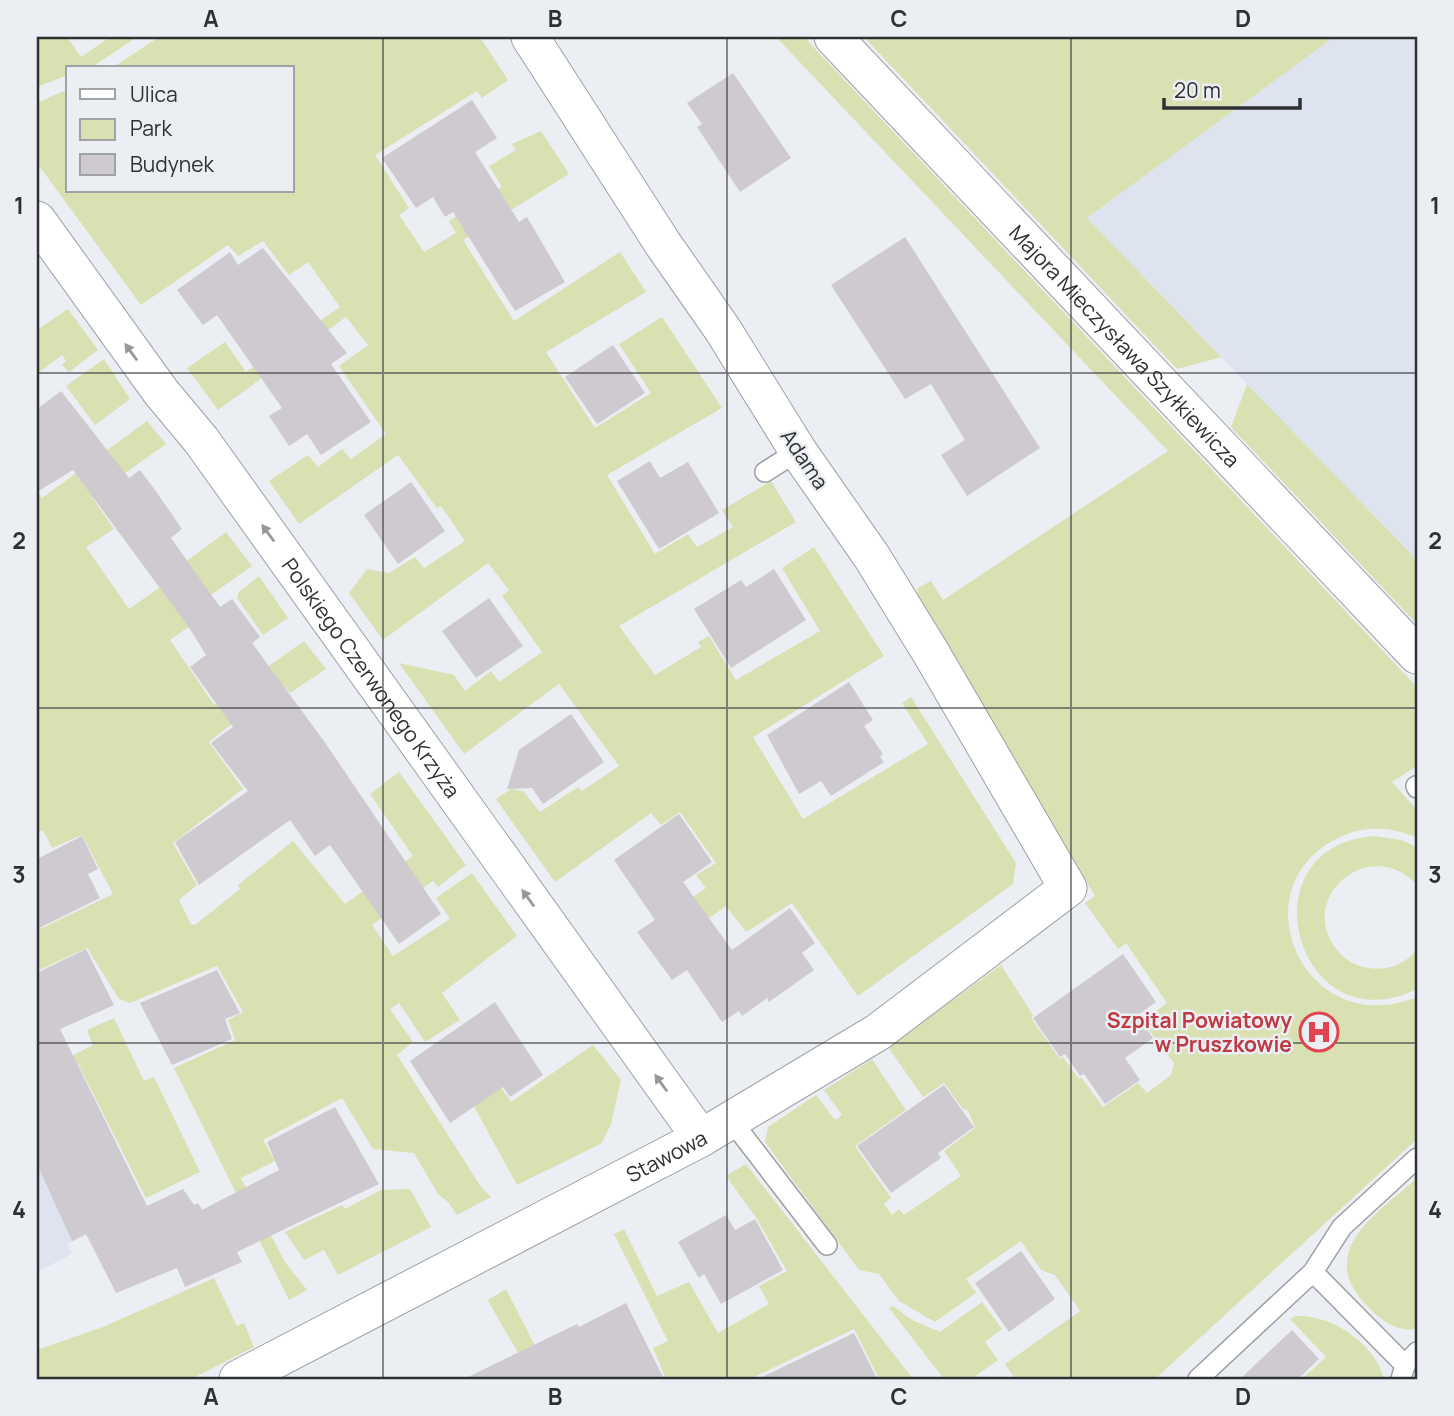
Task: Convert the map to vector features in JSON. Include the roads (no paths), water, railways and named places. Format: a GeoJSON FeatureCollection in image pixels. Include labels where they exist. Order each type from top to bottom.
{"type":"FeatureCollection","features":[{"type":"Feature","properties":{"kind":"street","name":"Adama"},"geometry":{"type":"LineString","coordinates":[[530,37],[925,642],[1068,888]]}},
{"type":"Feature","properties":{"kind":"street","name":"Majora Mieczysława Szyłkiewicza"},"geometry":{"type":"LineString","coordinates":[[833,37],[1417,655]]}},
{"type":"Feature","properties":{"kind":"street","name":"Polskiego Czerwonego Krzyża"},"geometry":{"type":"LineString","coordinates":[[37,220],[161,392],[201,440],[701,1139]]}},
{"type":"Feature","properties":{"kind":"street","name":"Stawowa"},"geometry":{"type":"LineString","coordinates":[[238,1379],[701,1139],[878,1032],[1068,888]]}},
{"type":"Feature","properties":{"kind":"lane"},"geometry":{"type":"LineString","coordinates":[[765,472],[798,451]]}},
{"type":"Feature","properties":{"kind":"lane"},"geometry":{"type":"LineString","coordinates":[[731,1119],[827,1245]]}},
{"type":"Feature","properties":{"kind":"lane"},"geometry":{"type":"LineString","coordinates":[[1198,1379],[1313,1272],[1342,1227],[1417,1158]]}},
{"type":"Feature","properties":{"kind":"lane"},"geometry":{"type":"LineString","coordinates":[[1313,1272],[1408,1365]]}},
{"type":"Feature","properties":{"kind":"place","name":"Szpital Powiatowy w Pruszkowie"},"geometry":{"type":"Point","coordinates":[1319,1032]}}]}
